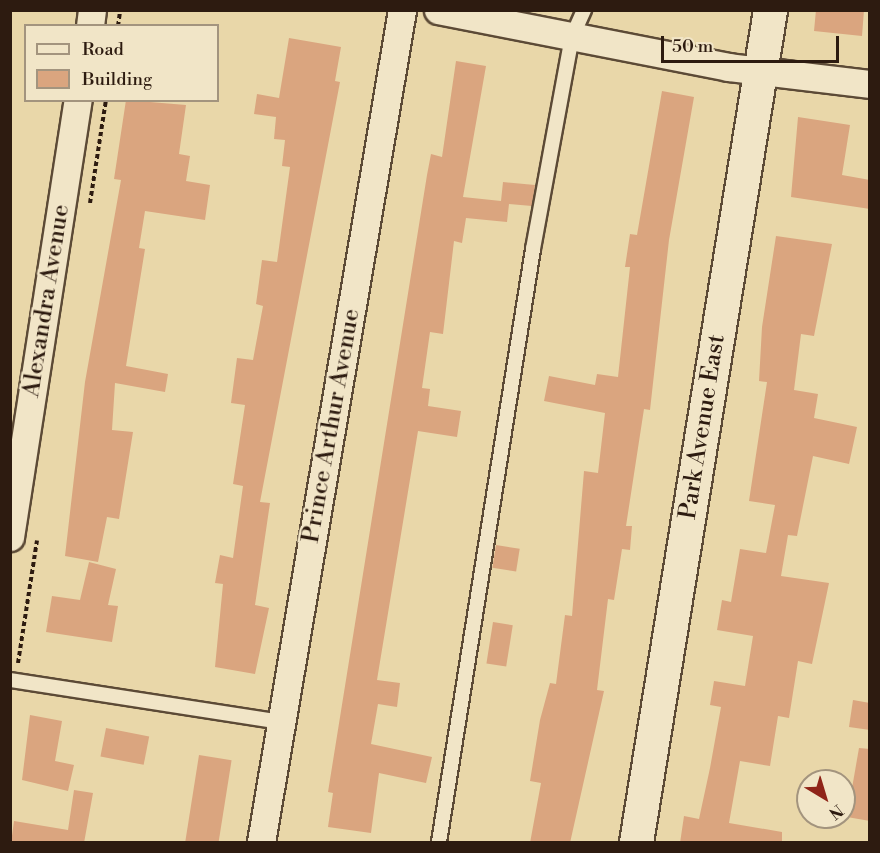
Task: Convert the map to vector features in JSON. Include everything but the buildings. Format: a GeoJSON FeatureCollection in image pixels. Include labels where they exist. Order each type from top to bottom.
{"type":"FeatureCollection","features":[{"type":"Feature","properties":{"kind":"main road","name":"Park Avenue East"},"geometry":{"type":"LineString","coordinates":[[636,843],[770,10]]}},
{"type":"Feature","properties":{"kind":"street","name":"Prince Arthur Avenue"},"geometry":{"type":"LineString","coordinates":[[261,843],[402,10]]}},
{"type":"Feature","properties":{"kind":"street"},"geometry":{"type":"LineString","coordinates":[[438,10],[728,68],[761,69],[870,84]]}},
{"type":"Feature","properties":{"kind":"street","name":"Alexandra Avenue"},"geometry":{"type":"LineString","coordinates":[[10,537],[78,102]]}},
{"type":"Feature","properties":{"kind":"lane"},"geometry":{"type":"LineString","coordinates":[[439,843],[533,249],[572,37],[584,10]]}},
{"type":"Feature","properties":{"kind":"lane"},"geometry":{"type":"LineString","coordinates":[[10,680],[281,722]]}}]}
